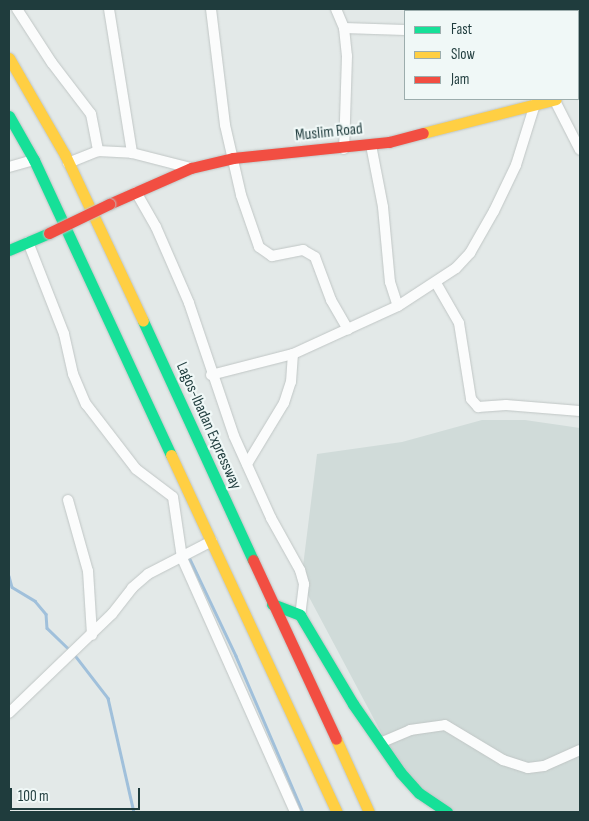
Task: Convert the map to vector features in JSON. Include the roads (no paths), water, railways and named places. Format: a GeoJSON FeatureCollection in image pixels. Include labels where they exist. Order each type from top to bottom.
{"type":"FeatureCollection","features":[{"type":"Feature","properties":{"kind":"main road","name":"Lagos-Ibadan Expressway"},"geometry":{"type":"LineString","coordinates":[[9,58],[68,163],[369,812]]}},
{"type":"Feature","properties":{"kind":"main road","name":"Muslim Road"},"geometry":{"type":"LineString","coordinates":[[9,250],[192,168],[233,158],[372,145],[551,100]]}},
{"type":"Feature","properties":{"kind":"main road"},"geometry":{"type":"LineString","coordinates":[[9,116],[34,160],[337,812]]}},
{"type":"Feature","properties":{"kind":"main road"},"geometry":{"type":"LineString","coordinates":[[272,604],[300,615],[312,639],[380,743],[419,793],[447,812]]}},
{"type":"Feature","properties":{"kind":"street"},"geometry":{"type":"LineString","coordinates":[[17,9],[52,63],[91,114],[98,151]]}},
{"type":"Feature","properties":{"kind":"street"},"geometry":{"type":"LineString","coordinates":[[109,9],[132,153]]}},
{"type":"Feature","properties":{"kind":"street"},"geometry":{"type":"LineString","coordinates":[[212,9],[225,125],[259,247],[272,256],[303,250],[315,256],[331,300],[348,329]]}},
{"type":"Feature","properties":{"kind":"street"},"geometry":{"type":"LineString","coordinates":[[336,9],[344,28],[347,89],[344,148]]}},
{"type":"Feature","properties":{"kind":"street"},"geometry":{"type":"LineString","coordinates":[[344,28],[404,30]]}},
{"type":"Feature","properties":{"kind":"street"},"geometry":{"type":"LineString","coordinates":[[555,100],[580,150]]}},
{"type":"Feature","properties":{"kind":"street"},"geometry":{"type":"LineString","coordinates":[[211,375],[293,354],[398,306],[436,283],[470,253],[481,237],[516,165],[535,104]]}},
{"type":"Feature","properties":{"kind":"street"},"geometry":{"type":"LineString","coordinates":[[372,145],[383,207],[390,282],[398,306]]}},
{"type":"Feature","properties":{"kind":"street"},"geometry":{"type":"LineString","coordinates":[[68,163],[98,151],[132,153],[192,168]]}},
{"type":"Feature","properties":{"kind":"street"},"geometry":{"type":"LineString","coordinates":[[9,167],[34,160]]}},
{"type":"Feature","properties":{"kind":"street"},"geometry":{"type":"LineString","coordinates":[[136,192],[156,227],[189,303],[211,375],[246,464],[300,570],[304,584],[300,615]]}},
{"type":"Feature","properties":{"kind":"street"},"geometry":{"type":"LineString","coordinates":[[28,242],[64,334],[73,374],[86,404],[136,469],[173,497],[182,558],[295,812]]}},
{"type":"Feature","properties":{"kind":"street"},"geometry":{"type":"LineString","coordinates":[[436,283],[460,322],[471,399],[478,407],[506,405],[580,411]]}},
{"type":"Feature","properties":{"kind":"street"},"geometry":{"type":"LineString","coordinates":[[246,464],[284,403],[291,382],[293,354]]}},
{"type":"Feature","properties":{"kind":"street"},"geometry":{"type":"LineString","coordinates":[[68,500],[88,571],[92,635]]}},
{"type":"Feature","properties":{"kind":"street"},"geometry":{"type":"LineString","coordinates":[[9,713],[92,635],[132,588],[148,574],[212,541]]}},
{"type":"Feature","properties":{"kind":"street"},"geometry":{"type":"LineString","coordinates":[[380,743],[410,730],[445,725],[503,760],[528,768],[544,766],[580,750]]}},
{"type":"Feature","properties":{"kind":"waterway"},"geometry":{"type":"LineString","coordinates":[[190,559],[236,656],[303,812]]}},
{"type":"Feature","properties":{"kind":"waterway"},"geometry":{"type":"LineString","coordinates":[[9,576],[12,587],[35,601],[46,614],[47,628],[70,650]]}},
{"type":"Feature","properties":{"kind":"waterway"},"geometry":{"type":"LineString","coordinates":[[74,654],[108,698],[134,812]]}}]}
